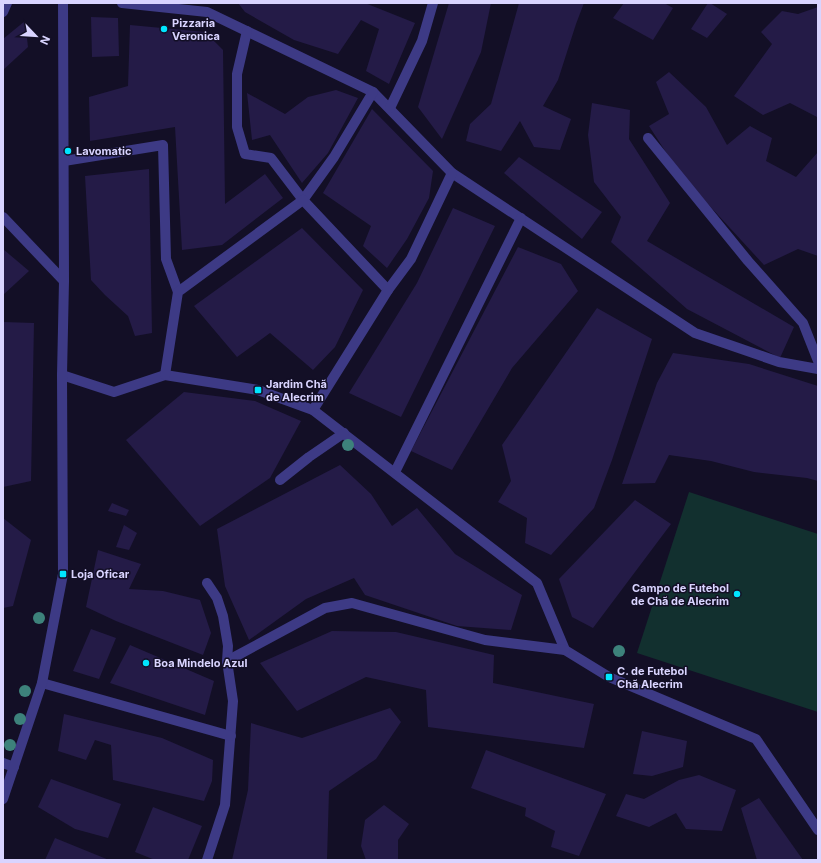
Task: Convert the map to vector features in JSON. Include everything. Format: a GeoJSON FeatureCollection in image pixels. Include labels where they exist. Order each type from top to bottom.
{"type":"FeatureCollection","features":[{"type":"Feature","properties":{"kind":"street"},"geometry":{"type":"LineString","coordinates":[[3,12],[7,3]]}},
{"type":"Feature","properties":{"kind":"street"},"geometry":{"type":"LineString","coordinates":[[3,799],[42,683],[63,574],[63,3]]}},
{"type":"Feature","properties":{"kind":"street"},"geometry":{"type":"LineString","coordinates":[[122,3],[207,12],[374,92],[452,173],[695,333],[779,362],[818,369]]}},
{"type":"Feature","properties":{"kind":"street"},"geometry":{"type":"LineString","coordinates":[[390,108],[422,41],[433,3]]}},
{"type":"Feature","properties":{"kind":"street"},"geometry":{"type":"LineString","coordinates":[[247,31],[237,74],[237,127],[245,154],[271,158],[303,200],[388,290]]}},
{"type":"Feature","properties":{"kind":"street"},"geometry":{"type":"LineString","coordinates":[[178,292],[303,200],[334,157],[374,92]]}},
{"type":"Feature","properties":{"kind":"street"},"geometry":{"type":"LineString","coordinates":[[648,138],[748,260],[803,323],[818,361]]}},
{"type":"Feature","properties":{"kind":"street"},"geometry":{"type":"LineString","coordinates":[[64,161],[163,145],[166,259],[178,292],[165,375]]}},
{"type":"Feature","properties":{"kind":"street"},"geometry":{"type":"LineString","coordinates":[[313,410],[388,290],[411,259],[452,173]]}},
{"type":"Feature","properties":{"kind":"street"},"geometry":{"type":"LineString","coordinates":[[3,217],[64,281]]}},
{"type":"Feature","properties":{"kind":"street"},"geometry":{"type":"LineString","coordinates":[[394,472],[521,218]]}},
{"type":"Feature","properties":{"kind":"street"},"geometry":{"type":"LineString","coordinates":[[62,375],[114,392],[165,375],[258,390],[313,410],[537,583],[565,650]]}},
{"type":"Feature","properties":{"kind":"street"},"geometry":{"type":"LineString","coordinates":[[280,480],[309,457],[344,433]]}},
{"type":"Feature","properties":{"kind":"street"},"geometry":{"type":"LineString","coordinates":[[207,582],[217,598],[223,616],[228,646],[227,661],[233,701],[225,805],[207,860]]}},
{"type":"Feature","properties":{"kind":"street"},"geometry":{"type":"LineString","coordinates":[[227,661],[325,608],[352,603],[484,640],[565,650],[609,677],[756,739],[818,830]]}},
{"type":"Feature","properties":{"kind":"street"},"geometry":{"type":"LineString","coordinates":[[42,683],[231,736]]}},
{"type":"Feature","properties":{"kind":"street"},"geometry":{"type":"LineString","coordinates":[[3,763],[14,767]]}},
{"type":"Feature","properties":{"kind":"green space","name":"Campo de Futebol de Chã de Alecrim"},"geometry":{"type":"Polygon","coordinates":[[[689,492],[818,534],[818,712],[637,653],[689,492]]]}},
{"type":"Feature","properties":{"kind":"building"},"geometry":{"type":"Polygon","coordinates":[[[238,3],[365,3],[415,23],[389,84],[366,71],[379,29],[361,20],[338,54],[294,40],[245,12],[238,3]]]}},
{"type":"Feature","properties":{"kind":"building"},"geometry":{"type":"Polygon","coordinates":[[[449,3],[491,3],[481,52],[442,139],[418,107],[449,3]]]}},
{"type":"Feature","properties":{"kind":"building"},"geometry":{"type":"Polygon","coordinates":[[[519,3],[584,3],[558,80],[543,106],[571,119],[560,150],[534,147],[520,121],[501,151],[466,141],[470,124],[491,104],[519,3]]]}},
{"type":"Feature","properties":{"kind":"building"},"geometry":{"type":"Polygon","coordinates":[[[624,3],[664,3],[673,8],[653,40],[613,18],[624,3]]]}},
{"type":"Feature","properties":{"kind":"building"},"geometry":{"type":"Polygon","coordinates":[[[708,3],[727,14],[707,38],[691,29],[708,3]]]}},
{"type":"Feature","properties":{"kind":"building"},"geometry":{"type":"Polygon","coordinates":[[[818,7],[817,117],[790,103],[763,115],[734,96],[772,44],[761,32],[782,11],[798,14],[818,7]]]}},
{"type":"Feature","properties":{"kind":"building"},"geometry":{"type":"Polygon","coordinates":[[[91,17],[118,18],[119,56],[92,57],[91,17]]]}},
{"type":"Feature","properties":{"kind":"building"},"geometry":{"type":"Polygon","coordinates":[[[25,21],[28,47],[3,70],[3,39],[25,21]]]}},
{"type":"Feature","properties":{"kind":"building"},"geometry":{"type":"Polygon","coordinates":[[[130,25],[205,32],[223,50],[225,204],[265,174],[283,198],[222,245],[182,250],[175,127],[90,141],[89,97],[128,86],[130,25]]]}},
{"type":"Feature","properties":{"kind":"building"},"geometry":{"type":"Polygon","coordinates":[[[669,72],[706,107],[727,145],[750,126],[772,138],[766,161],[796,177],[818,152],[818,256],[798,249],[764,265],[707,203],[671,160],[649,126],[669,114],[656,82],[669,72]]]}},
{"type":"Feature","properties":{"kind":"building"},"geometry":{"type":"Polygon","coordinates":[[[336,90],[358,98],[328,153],[302,183],[270,135],[252,140],[247,93],[285,114],[308,97],[336,90]]]}},
{"type":"Feature","properties":{"kind":"building"},"geometry":{"type":"Polygon","coordinates":[[[592,103],[630,110],[629,139],[670,203],[647,241],[794,327],[780,358],[687,309],[611,242],[621,217],[594,182],[588,135],[592,103]]]}},
{"type":"Feature","properties":{"kind":"building"},"geometry":{"type":"Polygon","coordinates":[[[372,109],[433,171],[429,198],[407,239],[387,268],[363,246],[371,226],[323,193],[372,109]]]}},
{"type":"Feature","properties":{"kind":"building"},"geometry":{"type":"Polygon","coordinates":[[[519,157],[602,212],[582,239],[504,173],[519,157]]]}},
{"type":"Feature","properties":{"kind":"building"},"geometry":{"type":"Polygon","coordinates":[[[149,169],[152,333],[135,336],[128,316],[91,280],[85,176],[149,169]]]}},
{"type":"Feature","properties":{"kind":"building"},"geometry":{"type":"Polygon","coordinates":[[[453,208],[495,226],[401,417],[349,393],[417,283],[453,208]]]}},
{"type":"Feature","properties":{"kind":"building"},"geometry":{"type":"Polygon","coordinates":[[[302,228],[363,290],[335,347],[313,370],[270,333],[237,357],[194,306],[302,228]]]}},
{"type":"Feature","properties":{"kind":"building"},"geometry":{"type":"Polygon","coordinates":[[[518,247],[561,264],[578,291],[512,368],[452,470],[411,451],[518,247]]]}},
{"type":"Feature","properties":{"kind":"building"},"geometry":{"type":"Polygon","coordinates":[[[3,249],[29,271],[3,295],[3,249]]]}},
{"type":"Feature","properties":{"kind":"building"},"geometry":{"type":"Polygon","coordinates":[[[597,308],[652,339],[612,460],[594,508],[551,555],[525,543],[527,518],[498,502],[511,481],[502,445],[597,308]]]}},
{"type":"Feature","properties":{"kind":"building"},"geometry":{"type":"Polygon","coordinates":[[[3,322],[34,323],[31,481],[3,487],[3,322]]]}},
{"type":"Feature","properties":{"kind":"building"},"geometry":{"type":"Polygon","coordinates":[[[673,353],[749,364],[818,386],[818,481],[807,478],[754,472],[711,461],[669,455],[655,483],[622,484],[657,383],[673,353]]]}},
{"type":"Feature","properties":{"kind":"building"},"geometry":{"type":"Polygon","coordinates":[[[184,392],[255,401],[301,421],[270,478],[200,526],[126,440],[184,392]]]}},
{"type":"Feature","properties":{"kind":"building"},"geometry":{"type":"Polygon","coordinates":[[[340,465],[371,494],[392,526],[417,508],[455,554],[522,595],[511,630],[457,626],[365,595],[354,578],[306,599],[249,640],[225,586],[217,529],[340,465]]]}},
{"type":"Feature","properties":{"kind":"building"},"geometry":{"type":"Polygon","coordinates":[[[635,500],[671,524],[593,628],[572,617],[559,579],[635,500]]]}},
{"type":"Feature","properties":{"kind":"building"},"geometry":{"type":"Polygon","coordinates":[[[112,503],[129,510],[126,516],[108,511],[112,503]]]}},
{"type":"Feature","properties":{"kind":"building"},"geometry":{"type":"Polygon","coordinates":[[[3,518],[31,540],[13,606],[3,608],[3,518]]]}},
{"type":"Feature","properties":{"kind":"building"},"geometry":{"type":"Polygon","coordinates":[[[124,525],[137,533],[129,550],[116,547],[124,525]]]}},
{"type":"Feature","properties":{"kind":"building"},"geometry":{"type":"Polygon","coordinates":[[[98,550],[141,564],[129,589],[163,591],[200,600],[211,633],[203,655],[116,621],[86,607],[98,550]]]}},
{"type":"Feature","properties":{"kind":"building"},"geometry":{"type":"Polygon","coordinates":[[[91,629],[116,638],[99,679],[73,671],[91,629]]]}},
{"type":"Feature","properties":{"kind":"building"},"geometry":{"type":"Polygon","coordinates":[[[332,631],[396,632],[494,655],[493,683],[594,704],[584,748],[428,727],[426,690],[366,677],[297,711],[260,663],[332,631]]]}},
{"type":"Feature","properties":{"kind":"building","name":"Boa Mindelo Azul"},"geometry":{"type":"Polygon","coordinates":[[[130,645],[214,681],[205,715],[110,683],[130,645]]]}},
{"type":"Feature","properties":{"kind":"building"},"geometry":{"type":"Polygon","coordinates":[[[390,708],[401,722],[376,759],[329,791],[327,860],[232,860],[248,790],[251,723],[302,738],[390,708]]]}},
{"type":"Feature","properties":{"kind":"building"},"geometry":{"type":"Polygon","coordinates":[[[64,714],[162,738],[213,760],[212,781],[204,801],[113,780],[111,745],[95,740],[86,760],[58,751],[64,714]]]}},
{"type":"Feature","properties":{"kind":"building"},"geometry":{"type":"Polygon","coordinates":[[[642,731],[687,741],[683,767],[652,776],[633,774],[642,731]]]}},
{"type":"Feature","properties":{"kind":"building"},"geometry":{"type":"Polygon","coordinates":[[[486,750],[606,794],[579,856],[551,847],[555,831],[525,816],[526,808],[471,788],[486,750]]]}},
{"type":"Feature","properties":{"kind":"building"},"geometry":{"type":"Polygon","coordinates":[[[699,775],[736,790],[722,831],[686,829],[676,813],[649,827],[616,816],[626,794],[644,799],[679,780],[699,775]]]}},
{"type":"Feature","properties":{"kind":"building"},"geometry":{"type":"Polygon","coordinates":[[[51,779],[121,804],[108,838],[75,829],[38,807],[51,779]]]}},
{"type":"Feature","properties":{"kind":"building"},"geometry":{"type":"Polygon","coordinates":[[[759,798],[803,860],[757,860],[741,808],[759,798]]]}},
{"type":"Feature","properties":{"kind":"building"},"geometry":{"type":"Polygon","coordinates":[[[384,805],[409,824],[398,840],[398,860],[366,860],[361,846],[365,820],[384,805]]]}},
{"type":"Feature","properties":{"kind":"building"},"geometry":{"type":"Polygon","coordinates":[[[153,807],[202,826],[188,860],[155,860],[135,852],[153,807]]]}},
{"type":"Feature","properties":{"kind":"building"},"geometry":{"type":"Polygon","coordinates":[[[55,838],[109,860],[45,860],[55,838]]]}},
{"type":"Feature","properties":{"kind":"place","name":"Pizzaria Veronica"},"geometry":{"type":"Point","coordinates":[164,29]}},
{"type":"Feature","properties":{"kind":"place","name":"Lavomatic"},"geometry":{"type":"Point","coordinates":[68,151]}},
{"type":"Feature","properties":{"kind":"place","name":"Jardim Chã de Alecrim"},"geometry":{"type":"Point","coordinates":[258,390]}},
{"type":"Feature","properties":{"kind":"place","name":"Loja Oficar"},"geometry":{"type":"Point","coordinates":[63,574]}},
{"type":"Feature","properties":{"kind":"place","name":"Campo de Futebol de Chã de Alecrim"},"geometry":{"type":"Point","coordinates":[737,594]}},
{"type":"Feature","properties":{"kind":"place","name":"Boa Mindelo Azul"},"geometry":{"type":"Point","coordinates":[146,663]}},
{"type":"Feature","properties":{"kind":"place","name":"C. de Futebol Chã Alecrim"},"geometry":{"type":"Point","coordinates":[609,677]}}]}
